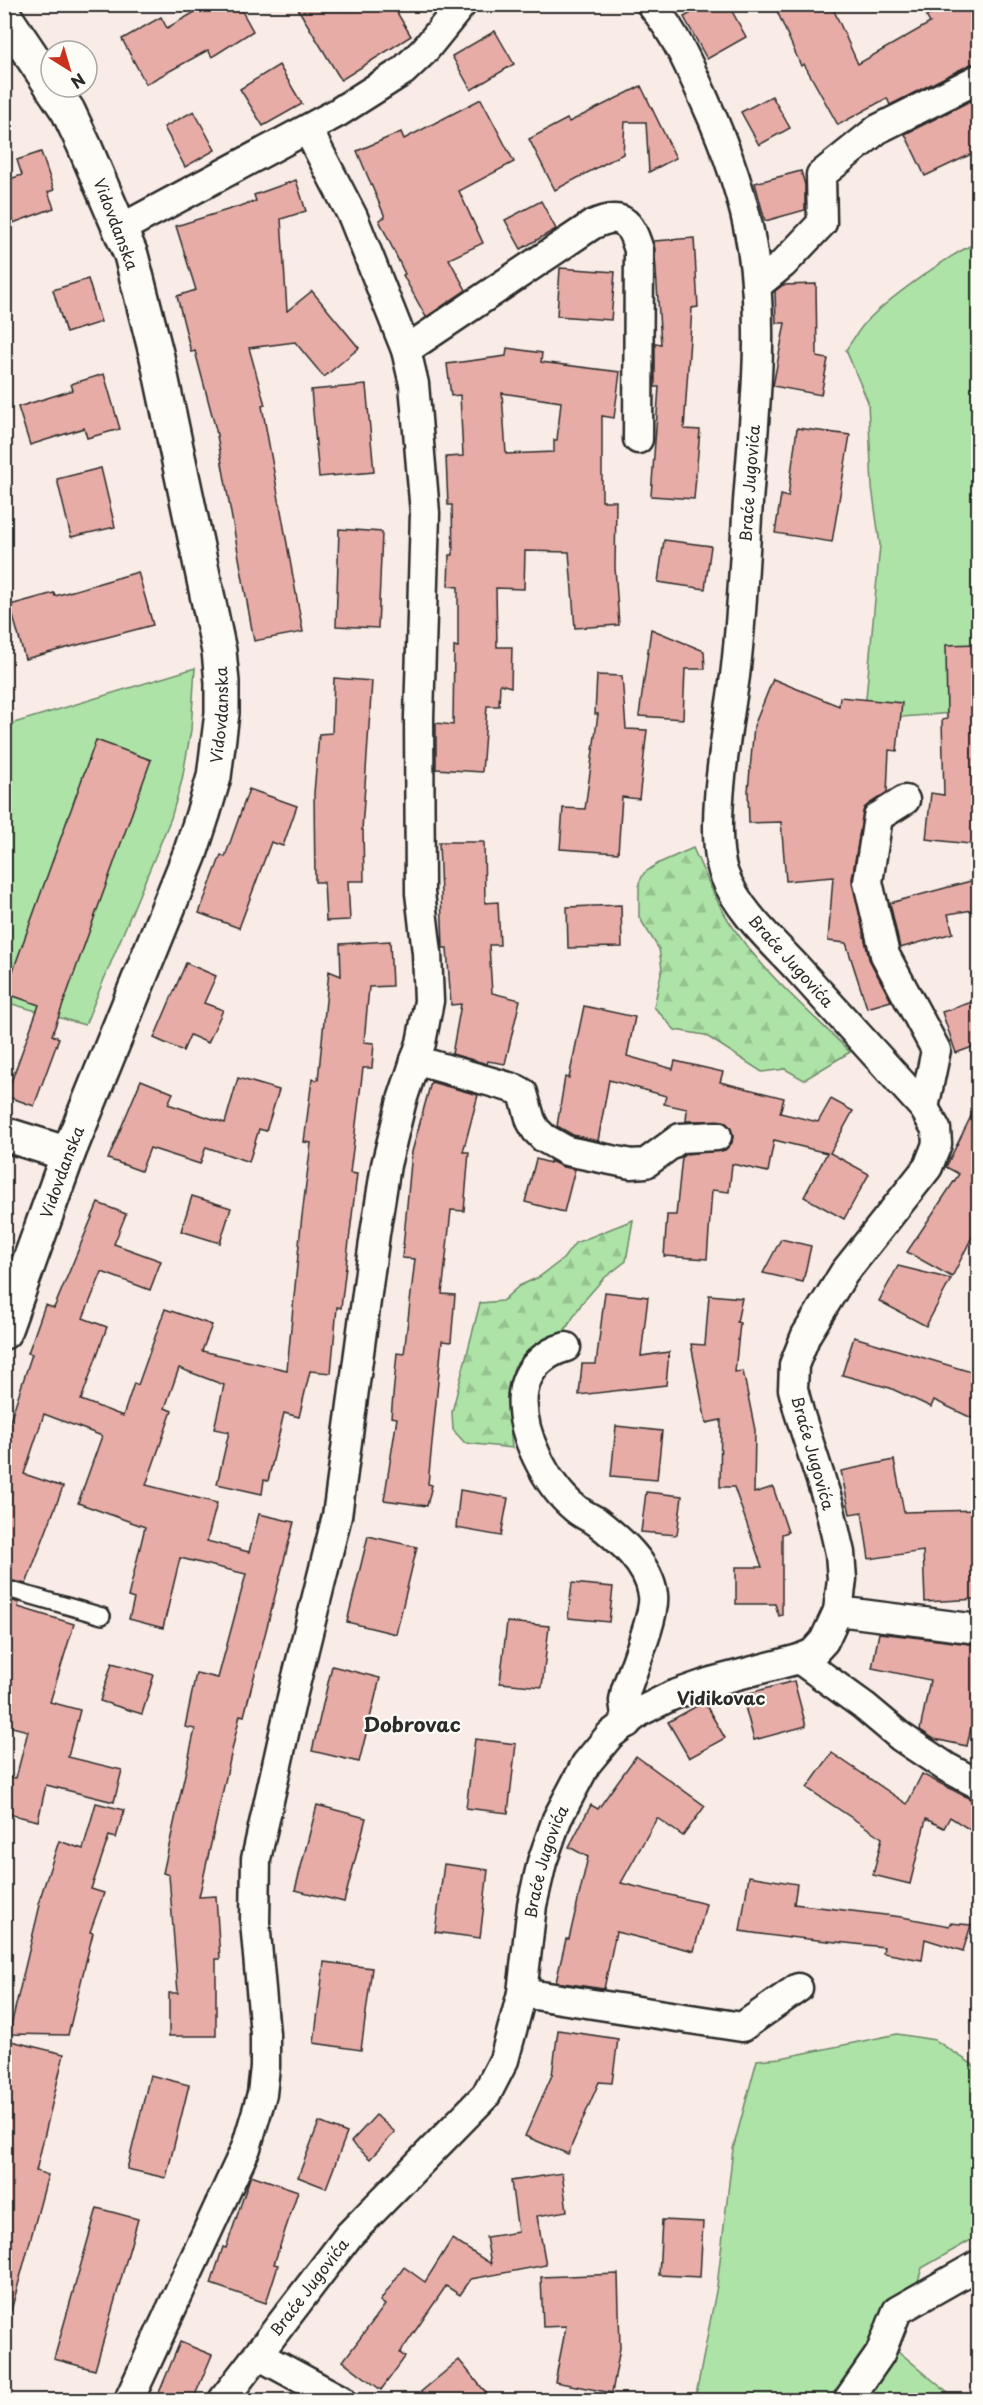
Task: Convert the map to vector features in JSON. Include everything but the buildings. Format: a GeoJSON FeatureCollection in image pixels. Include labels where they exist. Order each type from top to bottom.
{"type":"FeatureCollection","features":[{"type":"Feature","properties":{"kind":"street"},"geometry":{"type":"LineString","coordinates":[[120,229],[308,130],[403,70],[424,51],[462,4]]}},
{"type":"Feature","properties":{"kind":"street","name":"Braće Jugovića"},"geometry":{"type":"LineString","coordinates":[[223,2400],[349,2235],[486,2095],[504,2060],[522,1993],[532,1905],[542,1862],[557,1819],[586,1764],[610,1735],[642,1711],[671,1696],[711,1682],[799,1659],[813,1653],[824,1641],[838,1611],[842,1579],[840,1553],[829,1505],[799,1412],[794,1389],[794,1365],[806,1335],[844,1273],[928,1167],[938,1144],[936,1129],[924,1108],[766,934],[733,894],[718,852],[720,792],[737,660],[756,396],[758,340],[756,286],[753,249],[746,216],[726,147],[682,49],[651,4]]}},
{"type":"Feature","properties":{"kind":"street","name":"Vidovdanska"},"geometry":{"type":"LineString","coordinates":[[4,15],[39,67]]}},
{"type":"Feature","properties":{"kind":"street"},"geometry":{"type":"LineString","coordinates":[[756,286],[783,264],[822,223],[821,175],[878,129],[978,79]]}},
{"type":"Feature","properties":{"kind":"street","name":"Vidovdanska"},"geometry":{"type":"LineString","coordinates":[[4,1332],[69,1154],[190,854],[214,777],[222,713],[219,651],[157,357],[131,255],[84,145],[60,99]]}},
{"type":"Feature","properties":{"kind":"street"},"geometry":{"type":"LineString","coordinates":[[129,2400],[246,2148],[262,2094],[265,2034],[255,1922],[256,1859],[293,1693],[337,1516],[386,1165],[429,1002],[427,953],[420,892],[419,717],[426,513],[414,384],[406,350],[353,217],[308,130]]}},
{"type":"Feature","properties":{"kind":"street"},"geometry":{"type":"LineString","coordinates":[[406,350],[592,225],[608,218],[622,219],[633,230],[639,250],[638,439]]}},
{"type":"Feature","properties":{"kind":"street"},"geometry":{"type":"LineString","coordinates":[[905,800],[878,817],[868,882],[885,955],[936,1050],[924,1108]]}},
{"type":"Feature","properties":{"kind":"street"},"geometry":{"type":"LineString","coordinates":[[415,1060],[523,1093],[536,1130],[544,1138],[567,1151],[631,1164],[646,1163],[680,1138],[717,1136]]}},
{"type":"Feature","properties":{"kind":"street"},"geometry":{"type":"LineString","coordinates":[[4,1134],[69,1154]]}},
{"type":"Feature","properties":{"kind":"street"},"geometry":{"type":"LineString","coordinates":[[566,1347],[547,1354],[533,1367],[524,1385],[521,1410],[528,1437],[543,1468],[576,1510],[595,1521],[632,1553],[642,1568],[654,1595],[652,1610],[626,1690],[627,1723]]}},
{"type":"Feature","properties":{"kind":"street"},"geometry":{"type":"LineString","coordinates":[[838,1611],[978,1629]]}},
{"type":"Feature","properties":{"kind":"street"},"geometry":{"type":"LineString","coordinates":[[799,1659],[864,1706],[901,1737],[946,1767],[978,1784]]}},
{"type":"Feature","properties":{"kind":"street"},"geometry":{"type":"LineString","coordinates":[[522,1993],[742,2027],[798,1988]]}},
{"type":"Feature","properties":{"kind":"street"},"geometry":{"type":"LineString","coordinates":[[848,2400],[880,2354],[897,2311],[978,2265]]}},
{"type":"Feature","properties":{"kind":"street"},"geometry":{"type":"LineString","coordinates":[[258,2355],[341,2400]]}},
{"type":"Feature","properties":{"kind":"lane"},"geometry":{"type":"LineString","coordinates":[[4,1588],[102,1616]]}},
{"type":"Feature","properties":{"kind":"green space"},"geometry":{"type":"Polygon","coordinates":[[[978,242],[978,711],[864,720],[880,545],[872,487],[868,402],[846,350],[865,323],[888,302],[935,267],[978,242]]]}},
{"type":"Feature","properties":{"kind":"green space"},"geometry":{"type":"Polygon","coordinates":[[[195,668],[191,730],[182,780],[171,818],[85,1025],[5,1002],[4,726],[195,668]]]}},
{"type":"Feature","properties":{"kind":"green space"},"geometry":{"type":"Polygon","coordinates":[[[693,848],[723,911],[747,946],[774,978],[850,1052],[804,1080],[785,1069],[762,1072],[705,1035],[675,1030],[654,1007],[662,969],[659,949],[639,917],[639,883],[644,873],[659,863],[693,848]]]}},
{"type":"Feature","properties":{"kind":"green space"},"geometry":{"type":"Polygon","coordinates":[[[633,1220],[626,1261],[603,1279],[582,1303],[564,1332],[529,1349],[514,1367],[507,1394],[512,1448],[465,1443],[453,1430],[452,1412],[480,1303],[502,1301],[519,1286],[539,1277],[563,1259],[575,1243],[633,1220]]]}},
{"type":"Feature","properties":{"kind":"green space"},"geometry":{"type":"Polygon","coordinates":[[[897,2034],[935,2040],[972,2064],[978,2072],[978,2236],[922,2268],[897,2350],[956,2400],[695,2400],[717,2286],[733,2149],[757,2060],[781,2058],[897,2034]]]}},
{"type":"Feature","properties":{"kind":"district","name":"Vidikovac"},"geometry":{"type":"Point","coordinates":[721,1699]}},
{"type":"Feature","properties":{"kind":"district","name":"Dobrovac"},"geometry":{"type":"Point","coordinates":[412,1725]}}]}
